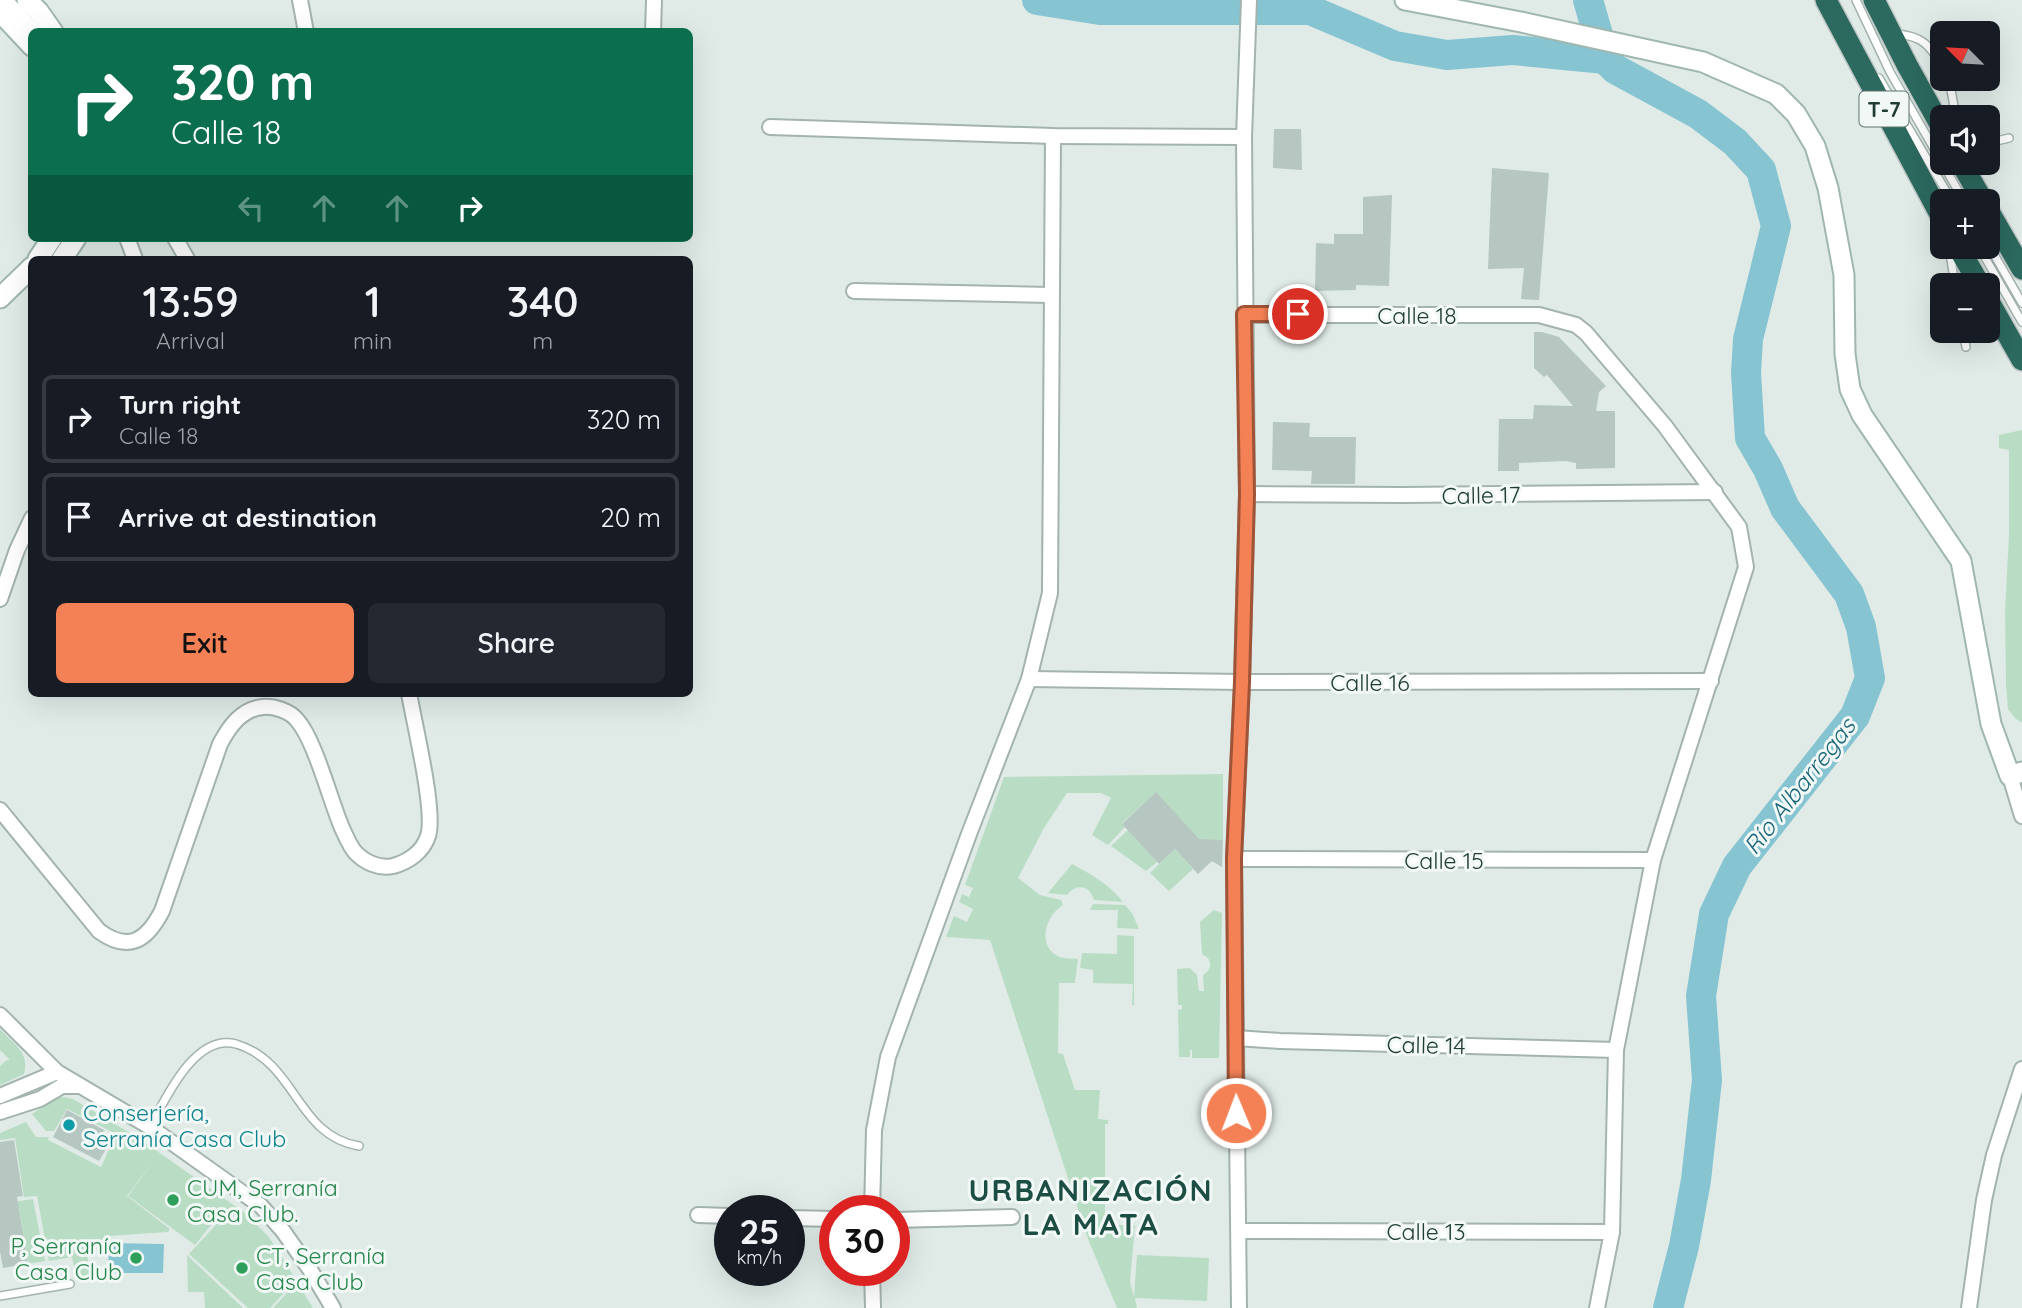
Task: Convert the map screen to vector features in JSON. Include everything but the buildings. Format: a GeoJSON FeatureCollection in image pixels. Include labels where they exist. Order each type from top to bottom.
{"type":"FeatureCollection","features":[{"type":"Feature","properties":{"kind":"highway","name":"T-7"},"geometry":{"type":"LineString","coordinates":[[1826,0],[1930,195]]}},
{"type":"Feature","properties":{"kind":"highway","name":"T-7"},"geometry":{"type":"LineString","coordinates":[[1874,0],[1930,106]]}},
{"type":"Feature","properties":{"kind":"highway"},"geometry":{"type":"LineString","coordinates":[[2000,231],[2022,269]]}},
{"type":"Feature","properties":{"kind":"highway"},"geometry":{"type":"LineString","coordinates":[[2000,321],[2022,360]]}},
{"type":"Feature","properties":{"kind":"street"},"geometry":{"type":"LineString","coordinates":[[5,0],[31,28]]}},
{"type":"Feature","properties":{"kind":"street"},"geometry":{"type":"LineString","coordinates":[[26,0],[50,28]]}},
{"type":"Feature","properties":{"kind":"street"},"geometry":{"type":"LineString","coordinates":[[300,0],[305,28]]}},
{"type":"Feature","properties":{"kind":"street"},"geometry":{"type":"LineString","coordinates":[[653,28],[654,0]]}},
{"type":"Feature","properties":{"kind":"street"},"geometry":{"type":"LineString","coordinates":[[1239,1308],[1234,859],[1247,494],[1244,137],[1249,0]]}},
{"type":"Feature","properties":{"kind":"street"},"geometry":{"type":"LineString","coordinates":[[1405,0],[1703,62],[1776,94],[1796,114],[1815,146],[1828,188],[1844,275],[1845,354],[1850,389],[1862,415],[1961,561],[1991,724],[2016,774],[2022,816]]}},
{"type":"Feature","properties":{"kind":"street"},"geometry":{"type":"LineString","coordinates":[[0,12],[28,42]]}},
{"type":"Feature","properties":{"kind":"street"},"geometry":{"type":"LineString","coordinates":[[770,127],[1053,136],[1244,137]]}},
{"type":"Feature","properties":{"kind":"street"},"geometry":{"type":"LineString","coordinates":[[872,1195],[874,1130],[888,1057],[1029,679],[1049,593],[1053,136]]}},
{"type":"Feature","properties":{"kind":"street"},"geometry":{"type":"LineString","coordinates":[[0,298],[28,271]]}},
{"type":"Feature","properties":{"kind":"street"},"geometry":{"type":"LineString","coordinates":[[0,305],[28,287]]}},
{"type":"Feature","properties":{"kind":"street"},"geometry":{"type":"LineString","coordinates":[[854,291],[1050,295]]}},
{"type":"Feature","properties":{"kind":"street","name":"Calle 18"},"geometry":{"type":"LineString","coordinates":[[1244,314],[1539,315],[1568,322],[1586,333],[1665,426],[1715,492]]}},
{"type":"Feature","properties":{"kind":"street"},"geometry":{"type":"LineString","coordinates":[[1597,1308],[1612,1232],[1616,1050],[1653,860],[1746,567],[1739,527],[1715,492]]}},
{"type":"Feature","properties":{"kind":"street","name":"Calle 17"},"geometry":{"type":"LineString","coordinates":[[1247,494],[1715,492]]}},
{"type":"Feature","properties":{"kind":"street"},"geometry":{"type":"LineString","coordinates":[[0,598],[28,527]]}},
{"type":"Feature","properties":{"kind":"street","name":"Calle 16"},"geometry":{"type":"LineString","coordinates":[[1029,679],[1242,682],[1711,681]]}},
{"type":"Feature","properties":{"kind":"street"},"geometry":{"type":"LineString","coordinates":[[0,810],[99,931],[112,940],[130,941],[145,936],[152,930],[162,911],[220,744],[235,721],[253,709],[277,709],[296,719],[314,753],[351,848],[360,858],[388,867],[412,858],[427,840],[430,818],[410,697]]}},
{"type":"Feature","properties":{"kind":"street","name":"Calle 15"},"geometry":{"type":"LineString","coordinates":[[1234,859],[1653,860]]}},
{"type":"Feature","properties":{"kind":"street"},"geometry":{"type":"LineString","coordinates":[[0,1015],[57,1072],[150,1127],[261,1206],[303,1259],[333,1308]]}},
{"type":"Feature","properties":{"kind":"street","name":"Calle 14"},"geometry":{"type":"LineString","coordinates":[[1236,1038],[1616,1050]]}},
{"type":"Feature","properties":{"kind":"street"},"geometry":{"type":"LineString","coordinates":[[32,1082],[37,1065],[36,1051]]}},
{"type":"Feature","properties":{"kind":"street"},"geometry":{"type":"LineString","coordinates":[[1969,1308],[1989,1178],[2022,1069]]}},
{"type":"Feature","properties":{"kind":"street"},"geometry":{"type":"LineString","coordinates":[[0,1096],[57,1072]]}},
{"type":"Feature","properties":{"kind":"street"},"geometry":{"type":"LineString","coordinates":[[0,1111],[40,1099],[62,1086],[83,1086]]}},
{"type":"Feature","properties":{"kind":"street"},"geometry":{"type":"LineString","coordinates":[[698,1215],[714,1216]]}},
{"type":"Feature","properties":{"kind":"street"},"geometry":{"type":"LineString","coordinates":[[910,1220],[1012,1217]]}},
{"type":"Feature","properties":{"kind":"street","name":"Calle 13"},"geometry":{"type":"LineString","coordinates":[[1239,1231],[1612,1232]]}},
{"type":"Feature","properties":{"kind":"street"},"geometry":{"type":"LineString","coordinates":[[872,1286],[873,1308]]}},
{"type":"Feature","properties":{"kind":"lane"},"geometry":{"type":"LineString","coordinates":[[1856,0],[1890,72],[1957,189]]}},
{"type":"Feature","properties":{"kind":"lane"},"geometry":{"type":"LineString","coordinates":[[1891,33],[1918,37],[1930,47]]}},
{"type":"Feature","properties":{"kind":"lane"},"geometry":{"type":"LineString","coordinates":[[1876,72],[1945,189]]}},
{"type":"Feature","properties":{"kind":"lane"},"geometry":{"type":"LineString","coordinates":[[2000,140],[2009,138]]}},
{"type":"Feature","properties":{"kind":"lane"},"geometry":{"type":"LineString","coordinates":[[1986,259],[2022,322]]}},
{"type":"Feature","properties":{"kind":"lane"},"geometry":{"type":"LineString","coordinates":[[1997,259],[2022,303]]}},
{"type":"Feature","properties":{"kind":"lane"},"geometry":{"type":"LineString","coordinates":[[1965,343],[1966,348]]}},
{"type":"Feature","properties":{"kind":"lane"},"geometry":{"type":"LineString","coordinates":[[150,1127],[181,1073],[211,1044],[228,1042],[251,1048],[272,1063],[326,1135],[342,1143],[359,1146]]}},
{"type":"Feature","properties":{"kind":"lane"},"geometry":{"type":"LineString","coordinates":[[0,1296],[70,1284]]}},
{"type":"Feature","properties":{"kind":"green space"},"geometry":{"type":"Polygon","coordinates":[[[2022,430],[2022,723],[2008,709],[2006,684],[2009,450],[1999,448],[1999,435],[2022,430]]]}},
{"type":"Feature","properties":{"kind":"green space"},"geometry":{"type":"Polygon","coordinates":[[[1223,774],[1223,840],[1210,840],[1210,855],[1156,793],[1122,823],[1125,827],[1108,845],[1092,835],[1111,798],[1101,793],[1067,793],[1044,828],[1018,878],[1040,895],[1061,900],[1063,905],[1052,916],[1046,931],[1048,946],[1060,957],[1078,959],[1075,983],[1059,983],[1058,1053],[1063,1054],[1075,1090],[1100,1090],[1098,1119],[1108,1120],[1108,1124],[1105,1124],[1105,1225],[1135,1225],[1130,1281],[1134,1297],[1137,1255],[1209,1258],[1207,1301],[1135,1298],[1137,1308],[1117,1308],[1088,1239],[990,940],[946,937],[954,916],[967,922],[973,909],[959,902],[962,894],[969,897],[973,888],[965,885],[1004,777],[1223,774]]]}},
{"type":"Feature","properties":{"kind":"green space"},"geometry":{"type":"Polygon","coordinates":[[[1128,830],[1157,862],[1146,871],[1111,846],[1128,830]]]}},
{"type":"Feature","properties":{"kind":"green space"},"geometry":{"type":"Polygon","coordinates":[[[1175,849],[1193,869],[1169,891],[1150,873],[1175,849]]]}},
{"type":"Feature","properties":{"kind":"green space"},"geometry":{"type":"Polygon","coordinates":[[[1072,864],[1106,885],[1123,902],[1094,900],[1089,891],[1082,887],[1067,895],[1048,893],[1072,864]]]}},
{"type":"Feature","properties":{"kind":"green space"},"geometry":{"type":"Polygon","coordinates":[[[1093,904],[1125,905],[1139,929],[1117,928],[1118,910],[1090,910],[1093,904]]]}},
{"type":"Feature","properties":{"kind":"green space"},"geometry":{"type":"Polygon","coordinates":[[[1214,910],[1222,913],[1219,1058],[1192,1058],[1192,1050],[1190,1057],[1179,1057],[1178,1010],[1182,1009],[1182,1005],[1178,1005],[1177,969],[1190,968],[1197,975],[1199,991],[1204,991],[1203,975],[1209,970],[1210,963],[1202,954],[1200,922],[1214,910]]]}},
{"type":"Feature","properties":{"kind":"green space"},"geometry":{"type":"Polygon","coordinates":[[[1117,935],[1134,936],[1134,1005],[1133,984],[1093,983],[1093,970],[1080,968],[1082,953],[1117,954],[1117,935]]]}},
{"type":"Feature","properties":{"kind":"green space"},"geometry":{"type":"Polygon","coordinates":[[[0,1029],[20,1049],[25,1067],[24,1074],[0,1085],[0,1066],[10,1060],[0,1050],[0,1029]]]}},
{"type":"Feature","properties":{"kind":"green space"},"geometry":{"type":"Polygon","coordinates":[[[53,1099],[73,1099],[140,1139],[245,1213],[268,1236],[313,1308],[273,1308],[295,1281],[270,1308],[248,1308],[189,1254],[223,1217],[231,1224],[237,1218],[224,1209],[195,1245],[128,1196],[156,1158],[127,1196],[170,1229],[168,1232],[107,1236],[87,1251],[90,1280],[77,1281],[72,1257],[49,1261],[37,1196],[24,1197],[15,1138],[0,1140],[0,1133],[26,1122],[36,1137],[49,1137],[48,1140],[101,1167],[116,1134],[67,1109],[54,1131],[46,1131],[32,1114],[53,1099]]]}},
{"type":"Feature","properties":{"kind":"green space"},"geometry":{"type":"Polygon","coordinates":[[[33,1199],[45,1261],[28,1264],[19,1208],[0,1211],[0,1204],[33,1199]]]}},
{"type":"Feature","properties":{"kind":"green space"},"geometry":{"type":"Polygon","coordinates":[[[187,1255],[243,1308],[205,1308],[204,1292],[188,1292],[187,1255]]]}},
{"type":"Feature","properties":{"kind":"water","name":"P, Serranía Casa Club"},"geometry":{"type":"Polygon","coordinates":[[[109,1243],[164,1244],[163,1273],[108,1273],[109,1243]]]}},
{"type":"Feature","properties":{"kind":"waterway"},"geometry":{"type":"LineString","coordinates":[[1037,0],[1100,10],[1310,10],[1395,46],[1447,55],[1513,50],[1605,59]]}},
{"type":"Feature","properties":{"kind":"waterway","name":"Río Albarregas"},"geometry":{"type":"LineString","coordinates":[[1588,0],[1605,59],[1615,69],[1698,114],[1735,142],[1761,170],[1776,226],[1748,339],[1746,373],[1750,438],[1768,469],[1785,508],[1849,594],[1861,627],[1870,678],[1855,716],[1737,866],[1714,914],[1701,996],[1707,1080],[1696,1180],[1684,1246],[1668,1308]]}},
{"type":"Feature","properties":{"kind":"place","name":"Conserjería, Serranía Casa Club"},"geometry":{"type":"Point","coordinates":[69,1125]}},
{"type":"Feature","properties":{"kind":"place","name":"CUM, Serranía Casa Club."},"geometry":{"type":"Point","coordinates":[173,1200]}},
{"type":"Feature","properties":{"kind":"place","name":"P, Serranía Casa Club"},"geometry":{"type":"Point","coordinates":[136,1258]}},
{"type":"Feature","properties":{"kind":"place","name":"CT, Serranía Casa Club"},"geometry":{"type":"Point","coordinates":[242,1268]}},
{"type":"Feature","properties":{"kind":"district","name":"URBANIZACIÓN LA MATA"},"geometry":{"type":"Point","coordinates":[1091,1207]}},
{"type":"Feature","properties":{"kind":"route"},"geometry":{"type":"LineString","coordinates":[[1236,1113],[1234,859],[1247,494],[1244,314],[1298,314]]}}]}
